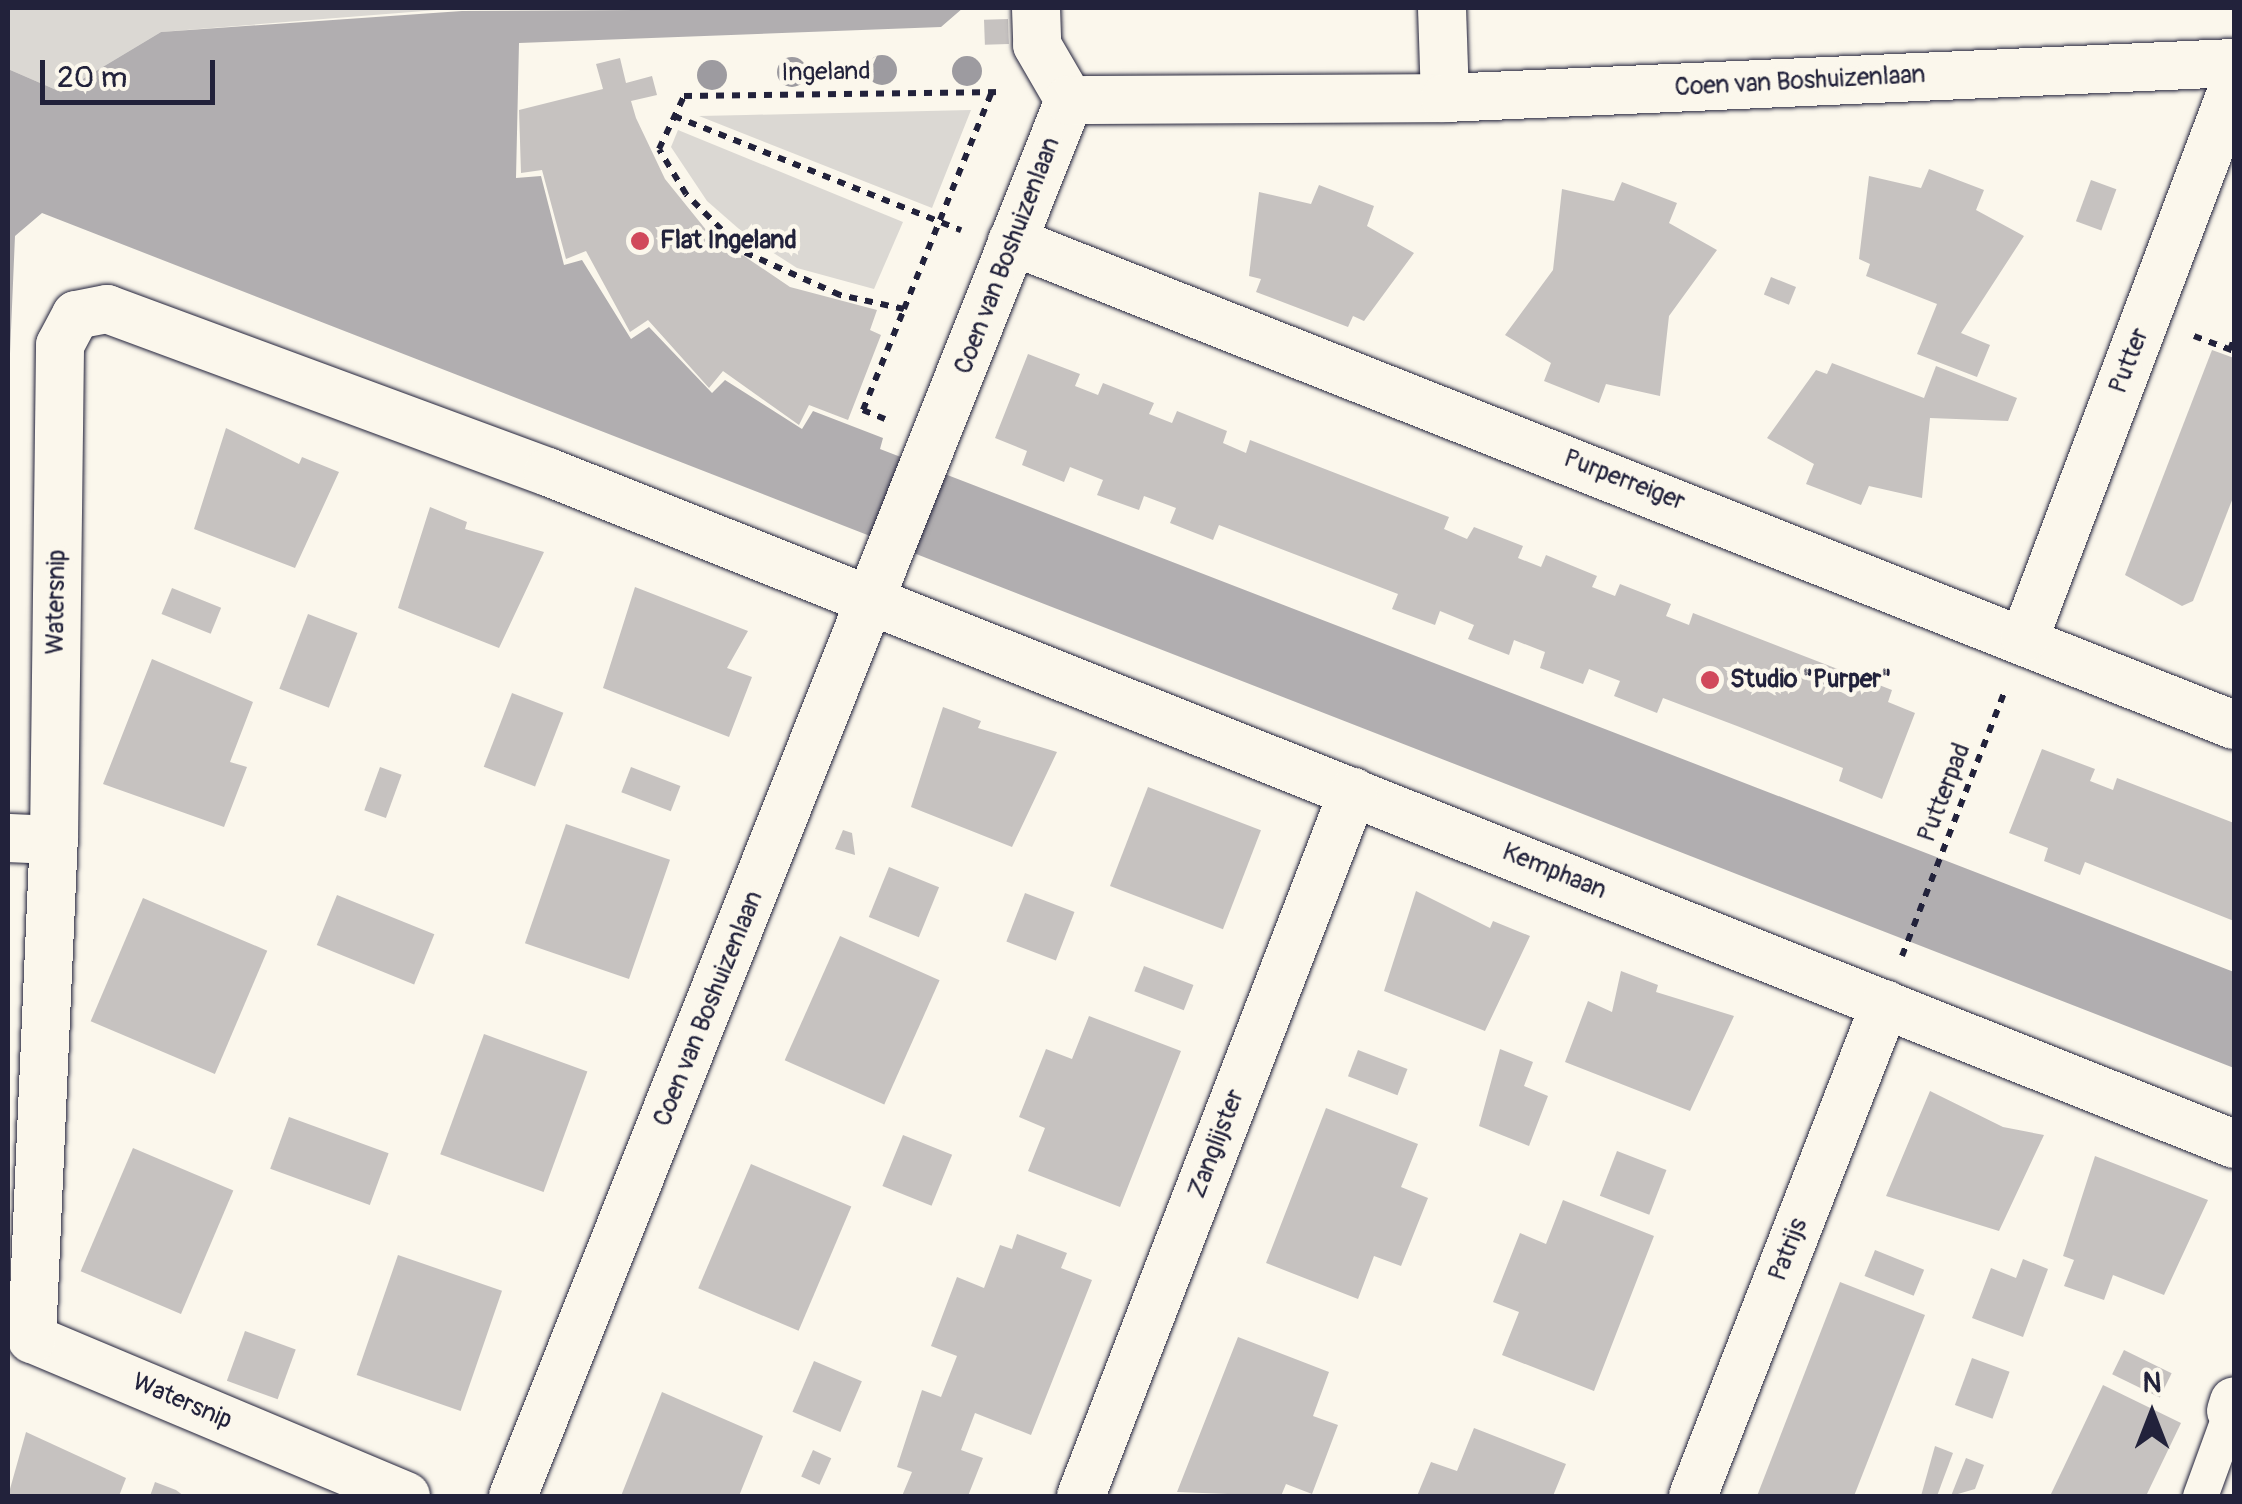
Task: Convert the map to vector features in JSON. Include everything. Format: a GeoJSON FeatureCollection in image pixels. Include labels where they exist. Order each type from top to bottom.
{"type":"FeatureCollection","features":[{"type":"Feature","properties":{"kind":"street"},"geometry":{"type":"LineString","coordinates":[[1036,8],[1037,45],[1069,100]]}},
{"type":"Feature","properties":{"kind":"street"},"geometry":{"type":"LineString","coordinates":[[1442,8],[1444,98]]}},
{"type":"Feature","properties":{"kind":"street","name":"Coen van Boshuizenlaan"},"geometry":{"type":"LineString","coordinates":[[513,1496],[933,450],[1069,100],[1444,98],[2234,63]]}},
{"type":"Feature","properties":{"kind":"street","name":"Putter"},"geometry":{"type":"LineString","coordinates":[[2025,637],[2234,86]]}},
{"type":"Feature","properties":{"kind":"street","name":"Purperreiger"},"geometry":{"type":"LineString","coordinates":[[1010,245],[2025,637],[2234,724]]}},
{"type":"Feature","properties":{"kind":"street","name":"Watersnip"},"geometry":{"type":"LineString","coordinates":[[406,1496],[32,1340],[54,840],[60,345],[76,315],[107,309],[881,578]]}},
{"type":"Feature","properties":{"kind":"street","name":"Kemphaan"},"geometry":{"type":"LineString","coordinates":[[881,578],[1354,792],[1892,983],[2234,1144]]}},
{"type":"Feature","properties":{"kind":"street","name":"Zanglijster"},"geometry":{"type":"LineString","coordinates":[[1081,1496],[1354,792]]}},
{"type":"Feature","properties":{"kind":"street"},"geometry":{"type":"LineString","coordinates":[[8,838],[54,840]]}},
{"type":"Feature","properties":{"kind":"street","name":"Patrijs"},"geometry":{"type":"LineString","coordinates":[[1693,1496],[1892,983]]}},
{"type":"Feature","properties":{"kind":"street"},"geometry":{"type":"LineString","coordinates":[[2200,1496],[2233,1406]]}},
{"type":"Feature","properties":{"kind":"path","name":"Ingeland"},"geometry":{"type":"LineString","coordinates":[[674,116],[684,96],[992,91],[1069,100]]}},
{"type":"Feature","properties":{"kind":"path"},"geometry":{"type":"LineString","coordinates":[[933,450],[863,410],[992,91]]}},
{"type":"Feature","properties":{"kind":"path"},"geometry":{"type":"LineString","coordinates":[[904,309],[789,276],[713,227],[658,150],[674,116],[937,221],[1010,245]]}},
{"type":"Feature","properties":{"kind":"path"},"geometry":{"type":"LineString","coordinates":[[2230,350],[2234,339]]}},
{"type":"Feature","properties":{"kind":"path","name":"Putterpad"},"geometry":{"type":"LineString","coordinates":[[1892,983],[2025,637]]}},
{"type":"Feature","properties":{"kind":"shaded area"},"geometry":{"type":"Polygon","coordinates":[[[8,8],[462,8],[161,32],[61,92],[8,69],[8,8]]]}},
{"type":"Feature","properties":{"kind":"shaded area"},"geometry":{"type":"Polygon","coordinates":[[[963,8],[941,27],[519,43],[516,178],[541,176],[564,265],[582,260],[631,339],[649,327],[712,393],[725,380],[802,429],[813,411],[883,438],[880,449],[2234,972],[2234,1068],[42,213],[15,236],[8,401],[8,69],[61,92],[161,32],[462,11],[963,8]]]}},
{"type":"Feature","properties":{"kind":"shaded area"},"geometry":{"type":"Polygon","coordinates":[[[971,110],[932,208],[699,116],[746,115],[971,110]]]}},
{"type":"Feature","properties":{"kind":"shaded area"},"geometry":{"type":"Polygon","coordinates":[[[678,130],[903,222],[874,289],[797,268],[747,236],[707,201],[671,147],[678,130]]]}},
{"type":"Feature","properties":{"kind":"building"},"geometry":{"type":"Polygon","coordinates":[[[1008,19],[1009,44],[985,45],[984,20],[1008,19]]]}},
{"type":"Feature","properties":{"kind":"building","name":"Flat Ingeland"},"geometry":{"type":"Polygon","coordinates":[[[620,58],[626,83],[652,76],[657,95],[631,101],[636,118],[665,179],[707,231],[790,287],[877,310],[870,330],[881,335],[848,420],[809,405],[799,425],[723,371],[709,388],[648,320],[630,332],[586,251],[566,259],[542,170],[521,173],[519,110],[603,89],[596,64],[620,58]]]}},
{"type":"Feature","properties":{"kind":"building"},"geometry":{"type":"Polygon","coordinates":[[[1929,169],[1984,190],[1976,210],[2024,236],[1961,333],[1990,345],[1977,377],[1917,354],[1937,304],[1866,276],[1870,264],[1859,259],[1869,176],[1921,188],[1929,169]]]}},
{"type":"Feature","properties":{"kind":"building"},"geometry":{"type":"Polygon","coordinates":[[[2091,180],[2116,189],[2101,231],[2076,221],[2091,180]]]}},
{"type":"Feature","properties":{"kind":"building"},"geometry":{"type":"Polygon","coordinates":[[[1622,182],[1677,203],[1669,223],[1717,250],[1669,316],[1660,396],[1606,384],[1599,403],[1544,381],[1551,363],[1505,335],[1553,270],[1562,189],[1614,201],[1622,182]]]}},
{"type":"Feature","properties":{"kind":"building"},"geometry":{"type":"Polygon","coordinates":[[[1319,185],[1374,206],[1367,226],[1414,253],[1364,321],[1353,316],[1348,327],[1256,292],[1261,279],[1249,276],[1259,192],[1311,204],[1319,185]]]}},
{"type":"Feature","properties":{"kind":"building"},"geometry":{"type":"Polygon","coordinates":[[[1771,277],[1796,287],[1789,305],[1764,295],[1771,277]]]}},
{"type":"Feature","properties":{"kind":"building"},"geometry":{"type":"Polygon","coordinates":[[[2212,350],[2234,358],[2234,495],[2193,601],[2182,606],[2125,575],[2212,350]]]}},
{"type":"Feature","properties":{"kind":"building"},"geometry":{"type":"Polygon","coordinates":[[[1028,354],[1080,374],[1075,386],[1098,395],[1103,383],[1154,403],[1149,414],[1172,423],[1177,411],[1227,431],[1223,443],[1246,453],[1250,440],[1449,517],[1444,529],[1467,539],[1474,527],[1523,546],[1518,558],[1541,567],[1546,555],[1597,576],[1592,587],[1615,596],[1620,584],[1671,604],[1666,616],[1689,625],[1693,613],[1892,690],[1888,702],[1915,713],[1882,799],[1839,781],[1843,768],[1737,726],[1663,698],[1657,713],[1614,696],[1620,681],[1589,669],[1583,684],[1540,668],[1545,652],[1514,640],[1509,655],[1468,639],[1474,625],[1440,611],[1435,625],[1392,609],[1398,594],[1219,525],[1213,540],[1170,523],[1176,508],[1144,496],[1139,510],[1097,495],[1103,480],[1070,467],[1064,482],[1022,465],[1027,451],[995,438],[1028,354]]]}},
{"type":"Feature","properties":{"kind":"building"},"geometry":{"type":"Polygon","coordinates":[[[1832,363],[1924,398],[1936,366],[2017,398],[2008,421],[1930,418],[1922,498],[1869,486],[1861,505],[1806,484],[1814,464],[1767,438],[1816,370],[1827,374],[1832,363]]]}},
{"type":"Feature","properties":{"kind":"building"},"geometry":{"type":"Polygon","coordinates":[[[226,428],[299,464],[302,457],[339,472],[295,568],[194,529],[226,428]]]}},
{"type":"Feature","properties":{"kind":"building"},"geometry":{"type":"Polygon","coordinates":[[[430,507],[467,522],[465,529],[544,552],[499,648],[398,608],[430,507]]]}},
{"type":"Feature","properties":{"kind":"building"},"geometry":{"type":"Polygon","coordinates":[[[635,587],[748,631],[727,668],[752,677],[729,737],[603,688],[635,587]]]}},
{"type":"Feature","properties":{"kind":"building"},"geometry":{"type":"Polygon","coordinates":[[[172,588],[221,608],[211,634],[162,614],[172,588]]]}},
{"type":"Feature","properties":{"kind":"building"},"geometry":{"type":"Polygon","coordinates":[[[308,614],[357,633],[329,708],[279,689],[308,614]]]}},
{"type":"Feature","properties":{"kind":"building"},"geometry":{"type":"Polygon","coordinates":[[[152,659],[253,702],[230,762],[247,767],[224,827],[103,784],[152,659]]]}},
{"type":"Feature","properties":{"kind":"building"},"geometry":{"type":"Polygon","coordinates":[[[512,693],[563,713],[535,786],[484,767],[512,693]]]}},
{"type":"Feature","properties":{"kind":"building"},"geometry":{"type":"Polygon","coordinates":[[[943,707],[981,721],[978,728],[1057,752],[1012,847],[911,807],[943,707]]]}},
{"type":"Feature","properties":{"kind":"building"},"geometry":{"type":"Polygon","coordinates":[[[2042,749],[2095,769],[2090,781],[2113,790],[2117,778],[2234,823],[2234,921],[2085,862],[2080,875],[2044,861],[2048,848],[2009,833],[2042,749]]]}},
{"type":"Feature","properties":{"kind":"building"},"geometry":{"type":"Polygon","coordinates":[[[380,767],[402,775],[386,818],[364,810],[380,767]]]}},
{"type":"Feature","properties":{"kind":"building"},"geometry":{"type":"Polygon","coordinates":[[[631,767],[680,786],[671,811],[621,792],[631,767]]]}},
{"type":"Feature","properties":{"kind":"building"},"geometry":{"type":"Polygon","coordinates":[[[1148,787],[1261,830],[1223,929],[1110,886],[1148,787]]]}},
{"type":"Feature","properties":{"kind":"building"},"geometry":{"type":"Polygon","coordinates":[[[566,824],[670,860],[629,979],[525,943],[566,824]]]}},
{"type":"Feature","properties":{"kind":"building"},"geometry":{"type":"Polygon","coordinates":[[[843,830],[852,833],[855,855],[835,849],[843,830]]]}},
{"type":"Feature","properties":{"kind":"building"},"geometry":{"type":"Polygon","coordinates":[[[889,867],[939,887],[919,937],[869,917],[889,867]]]}},
{"type":"Feature","properties":{"kind":"building"},"geometry":{"type":"Polygon","coordinates":[[[1416,891],[1490,928],[1493,921],[1530,936],[1485,1031],[1384,991],[1416,891]]]}},
{"type":"Feature","properties":{"kind":"building"},"geometry":{"type":"Polygon","coordinates":[[[1025,893],[1074,912],[1056,961],[1006,942],[1025,893]]]}},
{"type":"Feature","properties":{"kind":"building"},"geometry":{"type":"Polygon","coordinates":[[[337,895],[434,934],[414,984],[317,945],[337,895]]]}},
{"type":"Feature","properties":{"kind":"building"},"geometry":{"type":"Polygon","coordinates":[[[143,898],[267,951],[215,1074],[91,1021],[143,898]]]}},
{"type":"Feature","properties":{"kind":"building"},"geometry":{"type":"Polygon","coordinates":[[[840,936],[940,980],[884,1105],[785,1060],[840,936]]]}},
{"type":"Feature","properties":{"kind":"building"},"geometry":{"type":"Polygon","coordinates":[[[1144,966],[1193,985],[1184,1010],[1134,991],[1144,966]]]}},
{"type":"Feature","properties":{"kind":"building"},"geometry":{"type":"Polygon","coordinates":[[[1621,971],[1658,985],[1656,992],[1734,1016],[1690,1111],[1565,1062],[1588,1001],[1612,1012],[1621,971]]]}},
{"type":"Feature","properties":{"kind":"building"},"geometry":{"type":"Polygon","coordinates":[[[1089,1016],[1181,1051],[1120,1207],[1028,1171],[1045,1128],[1019,1117],[1046,1049],[1072,1059],[1089,1016]]]}},
{"type":"Feature","properties":{"kind":"building"},"geometry":{"type":"Polygon","coordinates":[[[484,1034],[587,1072],[544,1192],[440,1154],[484,1034]]]}},
{"type":"Feature","properties":{"kind":"building"},"geometry":{"type":"Polygon","coordinates":[[[1500,1049],[1533,1062],[1524,1086],[1548,1096],[1529,1146],[1479,1126],[1500,1049]]]}},
{"type":"Feature","properties":{"kind":"building"},"geometry":{"type":"Polygon","coordinates":[[[1358,1050],[1407,1069],[1397,1095],[1348,1076],[1358,1050]]]}},
{"type":"Feature","properties":{"kind":"building"},"geometry":{"type":"Polygon","coordinates":[[[1930,1091],[2003,1127],[2044,1135],[1999,1231],[1886,1196],[1930,1091]]]}},
{"type":"Feature","properties":{"kind":"building"},"geometry":{"type":"Polygon","coordinates":[[[1326,1108],[1418,1144],[1401,1187],[1428,1198],[1401,1266],[1374,1256],[1358,1299],[1266,1263],[1326,1108]]]}},
{"type":"Feature","properties":{"kind":"building"},"geometry":{"type":"Polygon","coordinates":[[[289,1117],[389,1153],[370,1205],[270,1169],[289,1117]]]}},
{"type":"Feature","properties":{"kind":"building"},"geometry":{"type":"Polygon","coordinates":[[[903,1135],[952,1155],[932,1206],[882,1186],[903,1135]]]}},
{"type":"Feature","properties":{"kind":"building"},"geometry":{"type":"Polygon","coordinates":[[[133,1148],[233,1191],[181,1314],[81,1271],[133,1148]]]}},
{"type":"Feature","properties":{"kind":"building"},"geometry":{"type":"Polygon","coordinates":[[[1617,1151],[1666,1170],[1649,1215],[1600,1196],[1617,1151]]]}},
{"type":"Feature","properties":{"kind":"building"},"geometry":{"type":"Polygon","coordinates":[[[2095,1156],[2208,1200],[2164,1295],[2113,1275],[2104,1300],[2064,1286],[2074,1260],[2063,1256],[2095,1156]]]}},
{"type":"Feature","properties":{"kind":"building"},"geometry":{"type":"Polygon","coordinates":[[[751,1164],[851,1207],[799,1331],[698,1288],[751,1164]]]}},
{"type":"Feature","properties":{"kind":"building"},"geometry":{"type":"Polygon","coordinates":[[[1563,1200],[1654,1236],[1594,1391],[1502,1355],[1519,1312],[1493,1302],[1520,1233],[1546,1244],[1563,1200]]]}},
{"type":"Feature","properties":{"kind":"building"},"geometry":{"type":"Polygon","coordinates":[[[1017,1234],[1067,1253],[1061,1268],[1092,1280],[1031,1435],[975,1413],[961,1450],[983,1458],[968,1496],[902,1496],[912,1472],[897,1467],[922,1390],[941,1397],[957,1356],[931,1346],[957,1277],[984,1288],[1000,1245],[1012,1249],[1017,1234]]]}},
{"type":"Feature","properties":{"kind":"building"},"geometry":{"type":"Polygon","coordinates":[[[1875,1250],[1924,1270],[1914,1296],[1865,1276],[1875,1250]]]}},
{"type":"Feature","properties":{"kind":"building"},"geometry":{"type":"Polygon","coordinates":[[[398,1255],[502,1291],[461,1411],[357,1375],[398,1255]]]}},
{"type":"Feature","properties":{"kind":"building"},"geometry":{"type":"Polygon","coordinates":[[[2023,1259],[2048,1269],[2023,1337],[1972,1318],[1991,1268],[2016,1278],[2023,1259]]]}},
{"type":"Feature","properties":{"kind":"building"},"geometry":{"type":"Polygon","coordinates":[[[1840,1282],[1925,1315],[1854,1496],[1757,1496],[1840,1282]]]}},
{"type":"Feature","properties":{"kind":"building"},"geometry":{"type":"Polygon","coordinates":[[[245,1331],[296,1349],[278,1399],[227,1381],[245,1331]]]}},
{"type":"Feature","properties":{"kind":"building"},"geometry":{"type":"Polygon","coordinates":[[[1238,1337],[1329,1372],[1313,1416],[1338,1425],[1312,1494],[1286,1484],[1281,1496],[1177,1492],[1238,1337]]]}},
{"type":"Feature","properties":{"kind":"building"},"geometry":{"type":"Polygon","coordinates":[[[2124,1350],[2172,1373],[2160,1398],[2112,1374],[2124,1350]]]}},
{"type":"Feature","properties":{"kind":"building"},"geometry":{"type":"Polygon","coordinates":[[[1972,1358],[2010,1372],[1992,1419],[1955,1405],[1972,1358]]]}},
{"type":"Feature","properties":{"kind":"building"},"geometry":{"type":"Polygon","coordinates":[[[814,1361],[862,1381],[840,1432],[793,1412],[814,1361]]]}},
{"type":"Feature","properties":{"kind":"building"},"geometry":{"type":"Polygon","coordinates":[[[2103,1385],[2181,1423],[2146,1496],[2050,1496],[2103,1385]]]}},
{"type":"Feature","properties":{"kind":"building"},"geometry":{"type":"Polygon","coordinates":[[[662,1392],[763,1436],[739,1496],[621,1496],[662,1392]]]}},
{"type":"Feature","properties":{"kind":"building"},"geometry":{"type":"Polygon","coordinates":[[[1474,1428],[1566,1464],[1553,1496],[1417,1496],[1431,1462],[1457,1471],[1474,1428]]]}},
{"type":"Feature","properties":{"kind":"building"},"geometry":{"type":"Polygon","coordinates":[[[26,1432],[126,1478],[119,1496],[8,1496],[26,1432]]]}},
{"type":"Feature","properties":{"kind":"building"},"geometry":{"type":"Polygon","coordinates":[[[1935,1446],[1953,1453],[1937,1496],[1921,1496],[1935,1446]]]}},
{"type":"Feature","properties":{"kind":"building"},"geometry":{"type":"Polygon","coordinates":[[[813,1450],[831,1458],[819,1485],[801,1476],[813,1450]]]}},
{"type":"Feature","properties":{"kind":"building"},"geometry":{"type":"Polygon","coordinates":[[[1966,1458],[1984,1465],[1975,1489],[1951,1496],[1966,1458]]]}},
{"type":"Feature","properties":{"kind":"building"},"geometry":{"type":"Polygon","coordinates":[[[155,1482],[176,1490],[184,1496],[150,1496],[155,1482]]]}},
{"type":"Feature","properties":{"kind":"place","name":"Flat Ingeland"},"geometry":{"type":"Point","coordinates":[640,241]}},
{"type":"Feature","properties":{"kind":"place","name":"Studio \"Purper\""},"geometry":{"type":"Point","coordinates":[1710,680]}}]}
